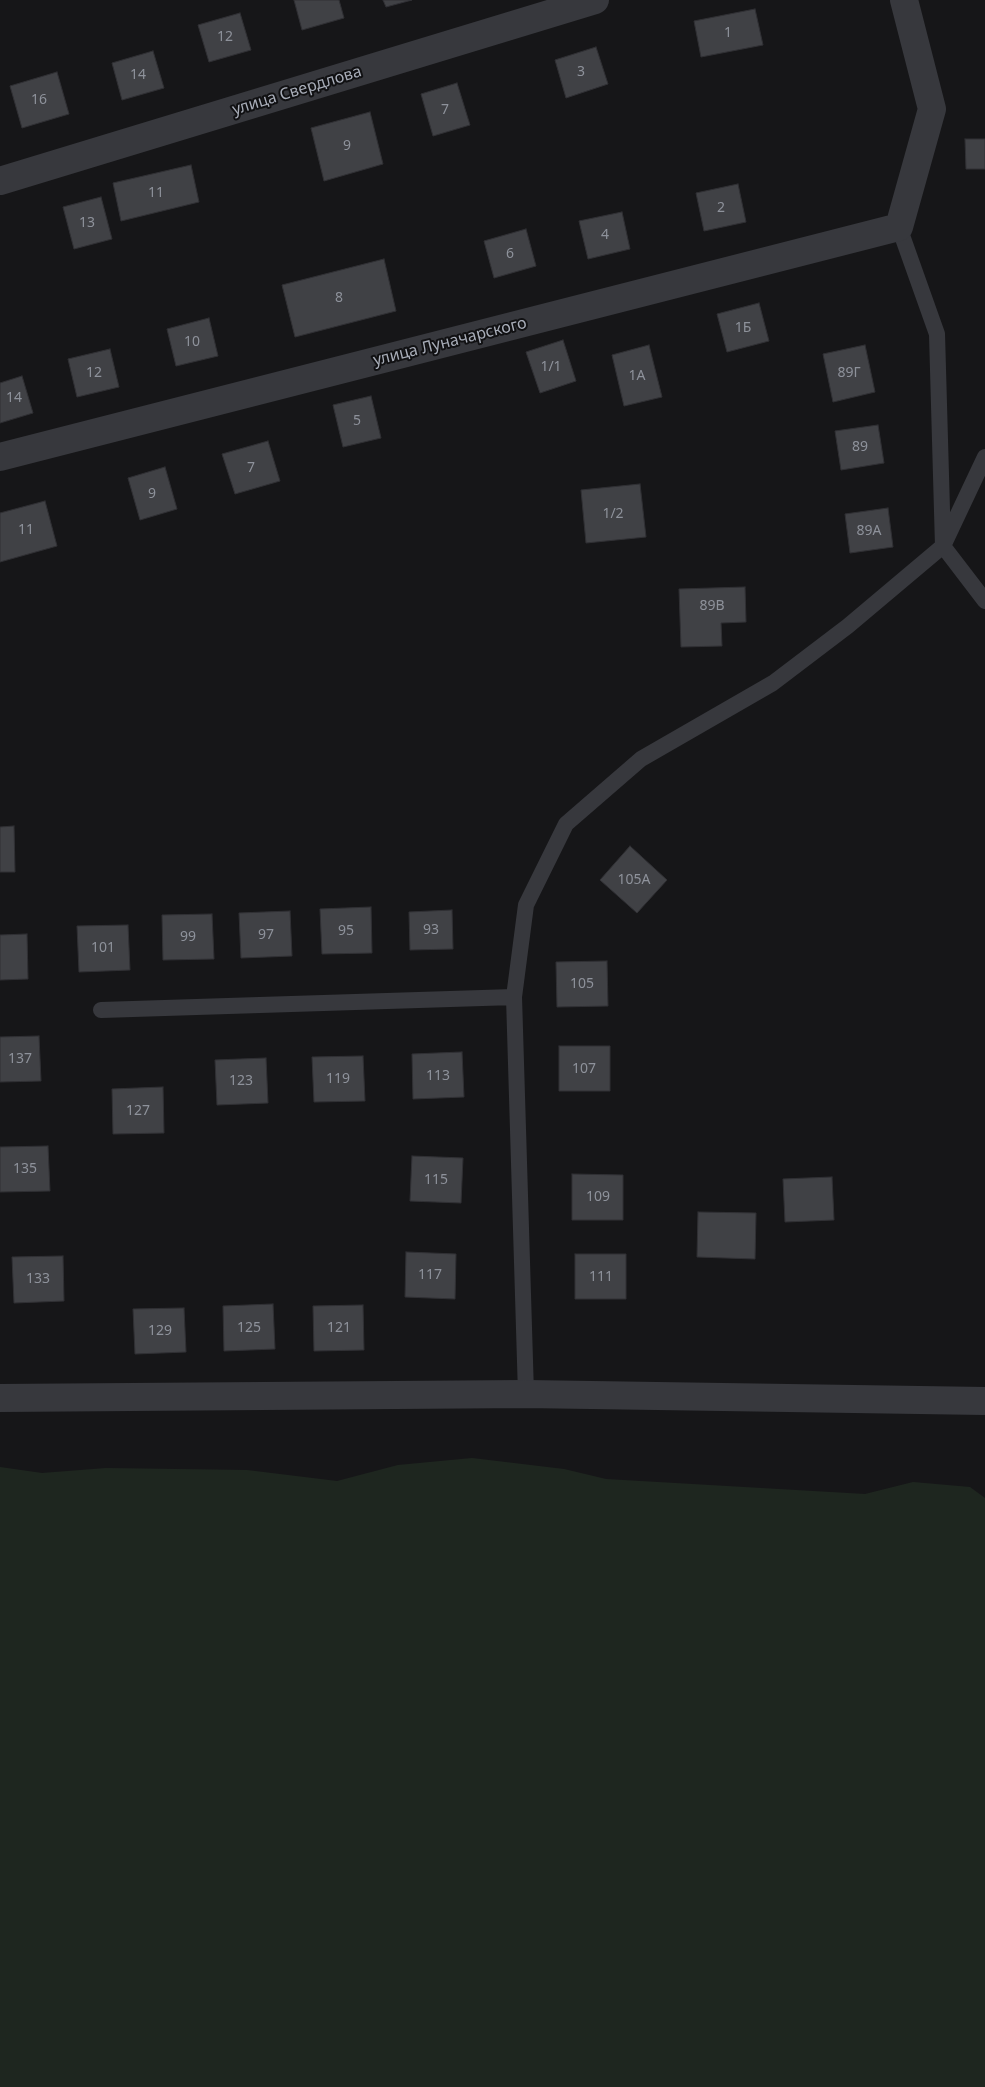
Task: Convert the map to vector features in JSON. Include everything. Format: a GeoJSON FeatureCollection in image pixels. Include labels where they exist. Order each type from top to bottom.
{"type":"FeatureCollection","features":[{"type":"Feature","properties":{"kind":"street","name":"улица Свердлова"},"geometry":{"type":"LineString","coordinates":[[0,182],[595,0]]}},
{"type":"Feature","properties":{"kind":"street"},"geometry":{"type":"LineString","coordinates":[[899,227],[932,109],[904,0]]}},
{"type":"Feature","properties":{"kind":"street","name":"улица Луначарского"},"geometry":{"type":"LineString","coordinates":[[0,457],[899,227]]}},
{"type":"Feature","properties":{"kind":"street"},"geometry":{"type":"LineString","coordinates":[[0,1398],[526,1394],[985,1401]]}},
{"type":"Feature","properties":{"kind":"lane"},"geometry":{"type":"LineString","coordinates":[[899,227],[937,334],[943,546],[985,601]]}},
{"type":"Feature","properties":{"kind":"lane"},"geometry":{"type":"LineString","coordinates":[[526,1394],[514,996],[526,905],[566,824],[641,758],[773,684],[848,626],[943,546],[985,457]]}},
{"type":"Feature","properties":{"kind":"lane"},"geometry":{"type":"LineString","coordinates":[[101,1010],[514,996]]}},
{"type":"Feature","properties":{"kind":"shaded area"},"geometry":{"type":"Polygon","coordinates":[[[472,1458],[564,1469],[606,1479],[865,1494],[913,1482],[970,1487],[985,1498],[985,2087],[0,2087],[0,1467],[42,1473],[106,1468],[247,1470],[337,1481],[398,1465],[472,1458]]]}},
{"type":"Feature","properties":{"kind":"building"},"geometry":{"type":"Polygon","coordinates":[[[294,0],[339,0],[344,18],[302,30],[294,0]]]}},
{"type":"Feature","properties":{"kind":"building"},"geometry":{"type":"Polygon","coordinates":[[[383,0],[412,0],[386,7],[383,0]]]}},
{"type":"Feature","properties":{"kind":"building"},"geometry":{"type":"Polygon","coordinates":[[[755,9],[763,45],[701,57],[694,21],[755,9]]]}},
{"type":"Feature","properties":{"kind":"building"},"geometry":{"type":"Polygon","coordinates":[[[240,13],[251,50],[209,62],[198,25],[240,13]]]}},
{"type":"Feature","properties":{"kind":"building"},"geometry":{"type":"Polygon","coordinates":[[[596,47],[608,84],[566,98],[555,60],[596,47]]]}},
{"type":"Feature","properties":{"kind":"building"},"geometry":{"type":"Polygon","coordinates":[[[153,51],[164,88],[122,100],[112,63],[153,51]]]}},
{"type":"Feature","properties":{"kind":"building"},"geometry":{"type":"Polygon","coordinates":[[[57,72],[69,114],[22,128],[10,86],[57,72]]]}},
{"type":"Feature","properties":{"kind":"building"},"geometry":{"type":"Polygon","coordinates":[[[457,83],[470,125],[433,136],[421,94],[457,83]]]}},
{"type":"Feature","properties":{"kind":"building"},"geometry":{"type":"Polygon","coordinates":[[[370,112],[383,164],[324,181],[311,128],[370,112]]]}},
{"type":"Feature","properties":{"kind":"building"},"geometry":{"type":"Polygon","coordinates":[[[965,139],[985,139],[985,169],[966,169],[965,139]]]}},
{"type":"Feature","properties":{"kind":"building"},"geometry":{"type":"Polygon","coordinates":[[[191,165],[199,202],[121,221],[113,183],[191,165]]]}},
{"type":"Feature","properties":{"kind":"building"},"geometry":{"type":"Polygon","coordinates":[[[738,184],[746,222],[704,231],[696,193],[738,184]]]}},
{"type":"Feature","properties":{"kind":"building"},"geometry":{"type":"Polygon","coordinates":[[[101,197],[112,239],[74,249],[63,207],[101,197]]]}},
{"type":"Feature","properties":{"kind":"building"},"geometry":{"type":"Polygon","coordinates":[[[622,212],[630,249],[588,259],[579,221],[622,212]]]}},
{"type":"Feature","properties":{"kind":"building"},"geometry":{"type":"Polygon","coordinates":[[[526,229],[536,266],[494,278],[484,241],[526,229]]]}},
{"type":"Feature","properties":{"kind":"building"},"geometry":{"type":"Polygon","coordinates":[[[384,259],[396,311],[295,337],[282,285],[384,259]]]}},
{"type":"Feature","properties":{"kind":"building"},"geometry":{"type":"Polygon","coordinates":[[[759,303],[769,341],[727,352],[717,314],[759,303]]]}},
{"type":"Feature","properties":{"kind":"building"},"geometry":{"type":"Polygon","coordinates":[[[209,318],[218,356],[176,366],[167,329],[209,318]]]}},
{"type":"Feature","properties":{"kind":"building"},"geometry":{"type":"Polygon","coordinates":[[[563,340],[576,381],[540,393],[526,352],[563,340]]]}},
{"type":"Feature","properties":{"kind":"building"},"geometry":{"type":"Polygon","coordinates":[[[649,345],[662,397],[624,406],[612,355],[649,345]]]}},
{"type":"Feature","properties":{"kind":"building"},"geometry":{"type":"Polygon","coordinates":[[[865,345],[875,392],[833,402],[823,354],[865,345]]]}},
{"type":"Feature","properties":{"kind":"building"},"geometry":{"type":"Polygon","coordinates":[[[110,349],[119,387],[77,397],[68,359],[110,349]]]}},
{"type":"Feature","properties":{"kind":"building"},"geometry":{"type":"Polygon","coordinates":[[[22,376],[33,413],[0,423],[0,383],[22,376]]]}},
{"type":"Feature","properties":{"kind":"building"},"geometry":{"type":"Polygon","coordinates":[[[371,396],[381,438],[343,447],[333,405],[371,396]]]}},
{"type":"Feature","properties":{"kind":"building"},"geometry":{"type":"Polygon","coordinates":[[[878,425],[884,463],[841,470],[835,431],[878,425]]]}},
{"type":"Feature","properties":{"kind":"building"},"geometry":{"type":"Polygon","coordinates":[[[268,441],[280,481],[235,494],[222,454],[268,441]]]}},
{"type":"Feature","properties":{"kind":"building"},"geometry":{"type":"Polygon","coordinates":[[[165,467],[177,509],[140,520],[128,478],[165,467]]]}},
{"type":"Feature","properties":{"kind":"building"},"geometry":{"type":"Polygon","coordinates":[[[640,484],[646,537],[586,543],[581,490],[640,484]]]}},
{"type":"Feature","properties":{"kind":"building"},"geometry":{"type":"Polygon","coordinates":[[[45,501],[57,546],[0,562],[0,513],[45,501]]]}},
{"type":"Feature","properties":{"kind":"building"},"geometry":{"type":"Polygon","coordinates":[[[888,508],[893,547],[850,553],[845,514],[888,508]]]}},
{"type":"Feature","properties":{"kind":"building"},"geometry":{"type":"Polygon","coordinates":[[[745,587],[746,622],[721,623],[722,646],[681,647],[679,589],[745,587]]]}},
{"type":"Feature","properties":{"kind":"building"},"geometry":{"type":"Polygon","coordinates":[[[14,826],[15,872],[0,872],[0,827],[14,826]]]}},
{"type":"Feature","properties":{"kind":"building"},"geometry":{"type":"Polygon","coordinates":[[[630,846],[667,880],[637,913],[600,880],[630,846]]]}},
{"type":"Feature","properties":{"kind":"building"},"geometry":{"type":"Polygon","coordinates":[[[371,907],[372,953],[322,954],[320,909],[371,907]]]}},
{"type":"Feature","properties":{"kind":"building"},"geometry":{"type":"Polygon","coordinates":[[[452,910],[453,949],[410,950],[409,912],[452,910]]]}},
{"type":"Feature","properties":{"kind":"building"},"geometry":{"type":"Polygon","coordinates":[[[290,911],[292,956],[241,958],[239,913],[290,911]]]}},
{"type":"Feature","properties":{"kind":"building"},"geometry":{"type":"Polygon","coordinates":[[[212,914],[214,959],[163,960],[162,915],[212,914]]]}},
{"type":"Feature","properties":{"kind":"building"},"geometry":{"type":"Polygon","coordinates":[[[128,925],[130,970],[79,972],[77,926],[128,925]]]}},
{"type":"Feature","properties":{"kind":"building"},"geometry":{"type":"Polygon","coordinates":[[[27,934],[28,979],[0,980],[0,935],[27,934]]]}},
{"type":"Feature","properties":{"kind":"building"},"geometry":{"type":"Polygon","coordinates":[[[607,961],[608,1006],[557,1007],[556,962],[607,961]]]}},
{"type":"Feature","properties":{"kind":"building"},"geometry":{"type":"Polygon","coordinates":[[[39,1036],[41,1081],[0,1082],[0,1037],[39,1036]]]}},
{"type":"Feature","properties":{"kind":"building"},"geometry":{"type":"Polygon","coordinates":[[[559,1046],[610,1046],[610,1091],[559,1091],[559,1046]]]}},
{"type":"Feature","properties":{"kind":"building"},"geometry":{"type":"Polygon","coordinates":[[[462,1052],[464,1097],[413,1099],[412,1054],[462,1052]]]}},
{"type":"Feature","properties":{"kind":"building"},"geometry":{"type":"Polygon","coordinates":[[[363,1056],[365,1101],[314,1102],[312,1057],[363,1056]]]}},
{"type":"Feature","properties":{"kind":"building"},"geometry":{"type":"Polygon","coordinates":[[[266,1058],[268,1103],[217,1105],[215,1060],[266,1058]]]}},
{"type":"Feature","properties":{"kind":"building"},"geometry":{"type":"Polygon","coordinates":[[[163,1087],[164,1133],[113,1134],[112,1089],[163,1087]]]}},
{"type":"Feature","properties":{"kind":"building"},"geometry":{"type":"Polygon","coordinates":[[[48,1146],[50,1191],[0,1192],[0,1147],[48,1146]]]}},
{"type":"Feature","properties":{"kind":"building"},"geometry":{"type":"Polygon","coordinates":[[[412,1156],[463,1158],[461,1203],[410,1201],[412,1156]]]}},
{"type":"Feature","properties":{"kind":"building"},"geometry":{"type":"Polygon","coordinates":[[[572,1174],[623,1175],[623,1220],[572,1220],[572,1174]]]}},
{"type":"Feature","properties":{"kind":"building"},"geometry":{"type":"Polygon","coordinates":[[[832,1177],[834,1220],[785,1222],[783,1179],[832,1177]]]}},
{"type":"Feature","properties":{"kind":"building"},"geometry":{"type":"Polygon","coordinates":[[[698,1212],[756,1213],[755,1259],[697,1257],[698,1212]]]}},
{"type":"Feature","properties":{"kind":"building"},"geometry":{"type":"Polygon","coordinates":[[[406,1252],[456,1254],[455,1299],[405,1297],[406,1252]]]}},
{"type":"Feature","properties":{"kind":"building"},"geometry":{"type":"Polygon","coordinates":[[[575,1254],[626,1254],[626,1299],[575,1299],[575,1254]]]}},
{"type":"Feature","properties":{"kind":"building"},"geometry":{"type":"Polygon","coordinates":[[[63,1256],[64,1301],[14,1303],[12,1257],[63,1256]]]}},
{"type":"Feature","properties":{"kind":"building"},"geometry":{"type":"Polygon","coordinates":[[[273,1304],[275,1349],[224,1351],[223,1306],[273,1304]]]}},
{"type":"Feature","properties":{"kind":"building"},"geometry":{"type":"Polygon","coordinates":[[[363,1305],[364,1350],[314,1351],[313,1306],[363,1305]]]}},
{"type":"Feature","properties":{"kind":"building"},"geometry":{"type":"Polygon","coordinates":[[[184,1308],[186,1352],[135,1354],[133,1309],[184,1308]]]}}]}
